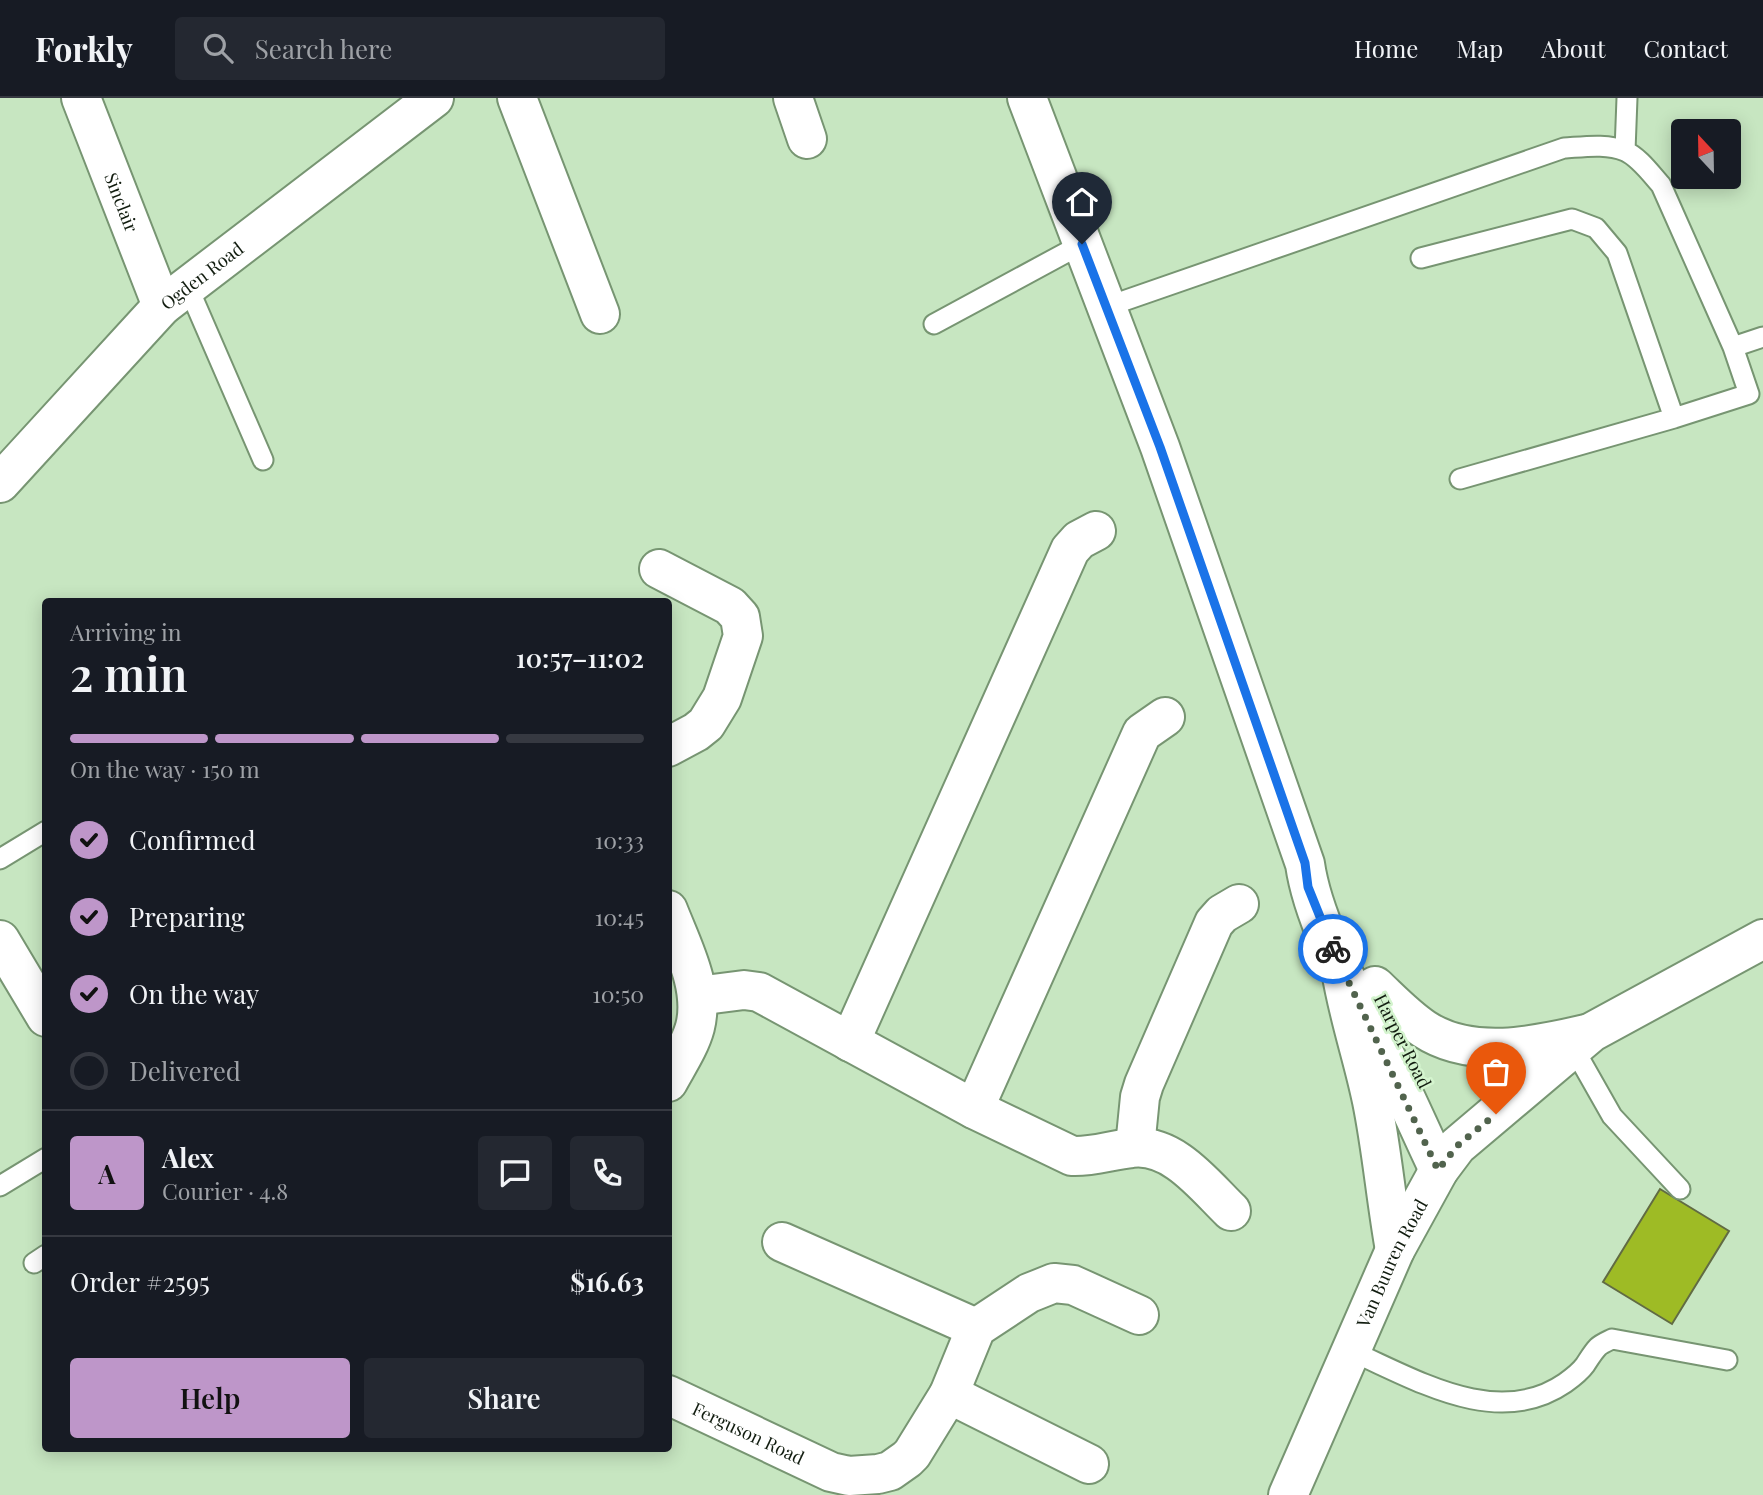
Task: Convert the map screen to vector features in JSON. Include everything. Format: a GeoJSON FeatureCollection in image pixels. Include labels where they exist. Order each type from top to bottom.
{"type":"FeatureCollection","features":[{"type":"Feature","properties":{"kind":"street","name":"Sinclair"},"geometry":{"type":"LineString","coordinates":[[81,98],[175,297]]}},
{"type":"Feature","properties":{"kind":"street","name":"Ogden Road"},"geometry":{"type":"LineString","coordinates":[[0,483],[175,297],[434,98]]}},
{"type":"Feature","properties":{"kind":"street"},"geometry":{"type":"LineString","coordinates":[[517,98],[600,314]]}},
{"type":"Feature","properties":{"kind":"street"},"geometry":{"type":"LineString","coordinates":[[793,98],[807,139]]}},
{"type":"Feature","properties":{"kind":"street","name":"Harper Road"},"geometry":{"type":"LineString","coordinates":[[1027,98],[1160,447],[1305,863],[1308,887],[1358,978],[1448,1158]]}},
{"type":"Feature","properties":{"kind":"street"},"geometry":{"type":"LineString","coordinates":[[850,1042],[1070,550],[1079,540],[1096,531]]}},
{"type":"Feature","properties":{"kind":"street"},"geometry":{"type":"LineString","coordinates":[[659,569],[730,606],[740,617],[743,636],[722,698],[706,723],[696,732],[672,745]]}},
{"type":"Feature","properties":{"kind":"street"},"geometry":{"type":"LineString","coordinates":[[974,1109],[1142,733],[1165,718]]}},
{"type":"Feature","properties":{"kind":"street"},"geometry":{"type":"LineString","coordinates":[[1135,1147],[1140,1097],[1144,1084],[1213,923],[1239,904]]}},
{"type":"Feature","properties":{"kind":"street"},"geometry":{"type":"LineString","coordinates":[[672,920],[692,971],[697,996],[695,1027],[672,1075]]}},
{"type":"Feature","properties":{"kind":"street","name":"Van Buuren Road"},"geometry":{"type":"LineString","coordinates":[[1288,1495],[1395,1250],[1448,1158],[1583,1041],[1763,939]]}},
{"type":"Feature","properties":{"kind":"street"},"geometry":{"type":"LineString","coordinates":[[0,940],[42,1010]]}},
{"type":"Feature","properties":{"kind":"street"},"geometry":{"type":"LineString","coordinates":[[1395,1250],[1386,1204],[1377,1128],[1349,1012],[1358,978],[1423,1028],[1442,1039],[1470,1046],[1583,1041]]}},
{"type":"Feature","properties":{"kind":"street"},"geometry":{"type":"LineString","coordinates":[[697,996],[744,990],[759,992],[974,1109],[1072,1156],[1086,1157],[1135,1147],[1174,1158],[1231,1211]]}},
{"type":"Feature","properties":{"kind":"street"},"geometry":{"type":"LineString","coordinates":[[782,1242],[976,1328],[1029,1293],[1054,1283],[1073,1285],[1139,1315]]}},
{"type":"Feature","properties":{"kind":"street","name":"Ferguson Road"},"geometry":{"type":"LineString","coordinates":[[672,1397],[831,1472],[863,1476],[890,1471],[912,1454],[949,1394],[976,1328]]}},
{"type":"Feature","properties":{"kind":"street"},"geometry":{"type":"LineString","coordinates":[[949,1394],[1090,1464]]}},
{"type":"Feature","properties":{"kind":"lane"},"geometry":{"type":"LineString","coordinates":[[1625,151],[1627,98]]}},
{"type":"Feature","properties":{"kind":"lane"},"geometry":{"type":"LineString","coordinates":[[1105,307],[1564,148],[1596,146],[1625,151],[1661,185],[1733,347],[1756,392],[1460,479]]}},
{"type":"Feature","properties":{"kind":"lane"},"geometry":{"type":"LineString","coordinates":[[1421,258],[1572,219],[1596,228],[1617,253],[1674,418]]}},
{"type":"Feature","properties":{"kind":"lane"},"geometry":{"type":"LineString","coordinates":[[934,324],[1082,244]]}},
{"type":"Feature","properties":{"kind":"lane"},"geometry":{"type":"LineString","coordinates":[[175,297],[263,460]]}},
{"type":"Feature","properties":{"kind":"lane"},"geometry":{"type":"LineString","coordinates":[[1733,347],[1763,337]]}},
{"type":"Feature","properties":{"kind":"lane"},"geometry":{"type":"LineString","coordinates":[[0,859],[42,833]]}},
{"type":"Feature","properties":{"kind":"lane"},"geometry":{"type":"LineString","coordinates":[[1583,1041],[1612,1116],[1680,1189]]}},
{"type":"Feature","properties":{"kind":"lane"},"geometry":{"type":"LineString","coordinates":[[0,1186],[42,1160]]}},
{"type":"Feature","properties":{"kind":"lane"},"geometry":{"type":"LineString","coordinates":[[1351,1351],[1453,1395],[1477,1401],[1507,1402],[1530,1398],[1563,1384],[1583,1368],[1598,1347],[1612,1339],[1727,1360]]}},
{"type":"Feature","properties":{"kind":"building"},"geometry":{"type":"Polygon","coordinates":[[[1660,1189],[1729,1231],[1672,1324],[1603,1282],[1660,1189]]]}},
{"type":"Feature","properties":{"kind":"way so far"},"geometry":{"type":"LineString","coordinates":[[1333,949],[1438,1170],[1457,1146],[1496,1114]]}},
{"type":"Feature","properties":{"kind":"route"},"geometry":{"type":"LineString","coordinates":[[1082,244],[1160,447],[1305,863],[1308,887],[1333,949]]}}]}
